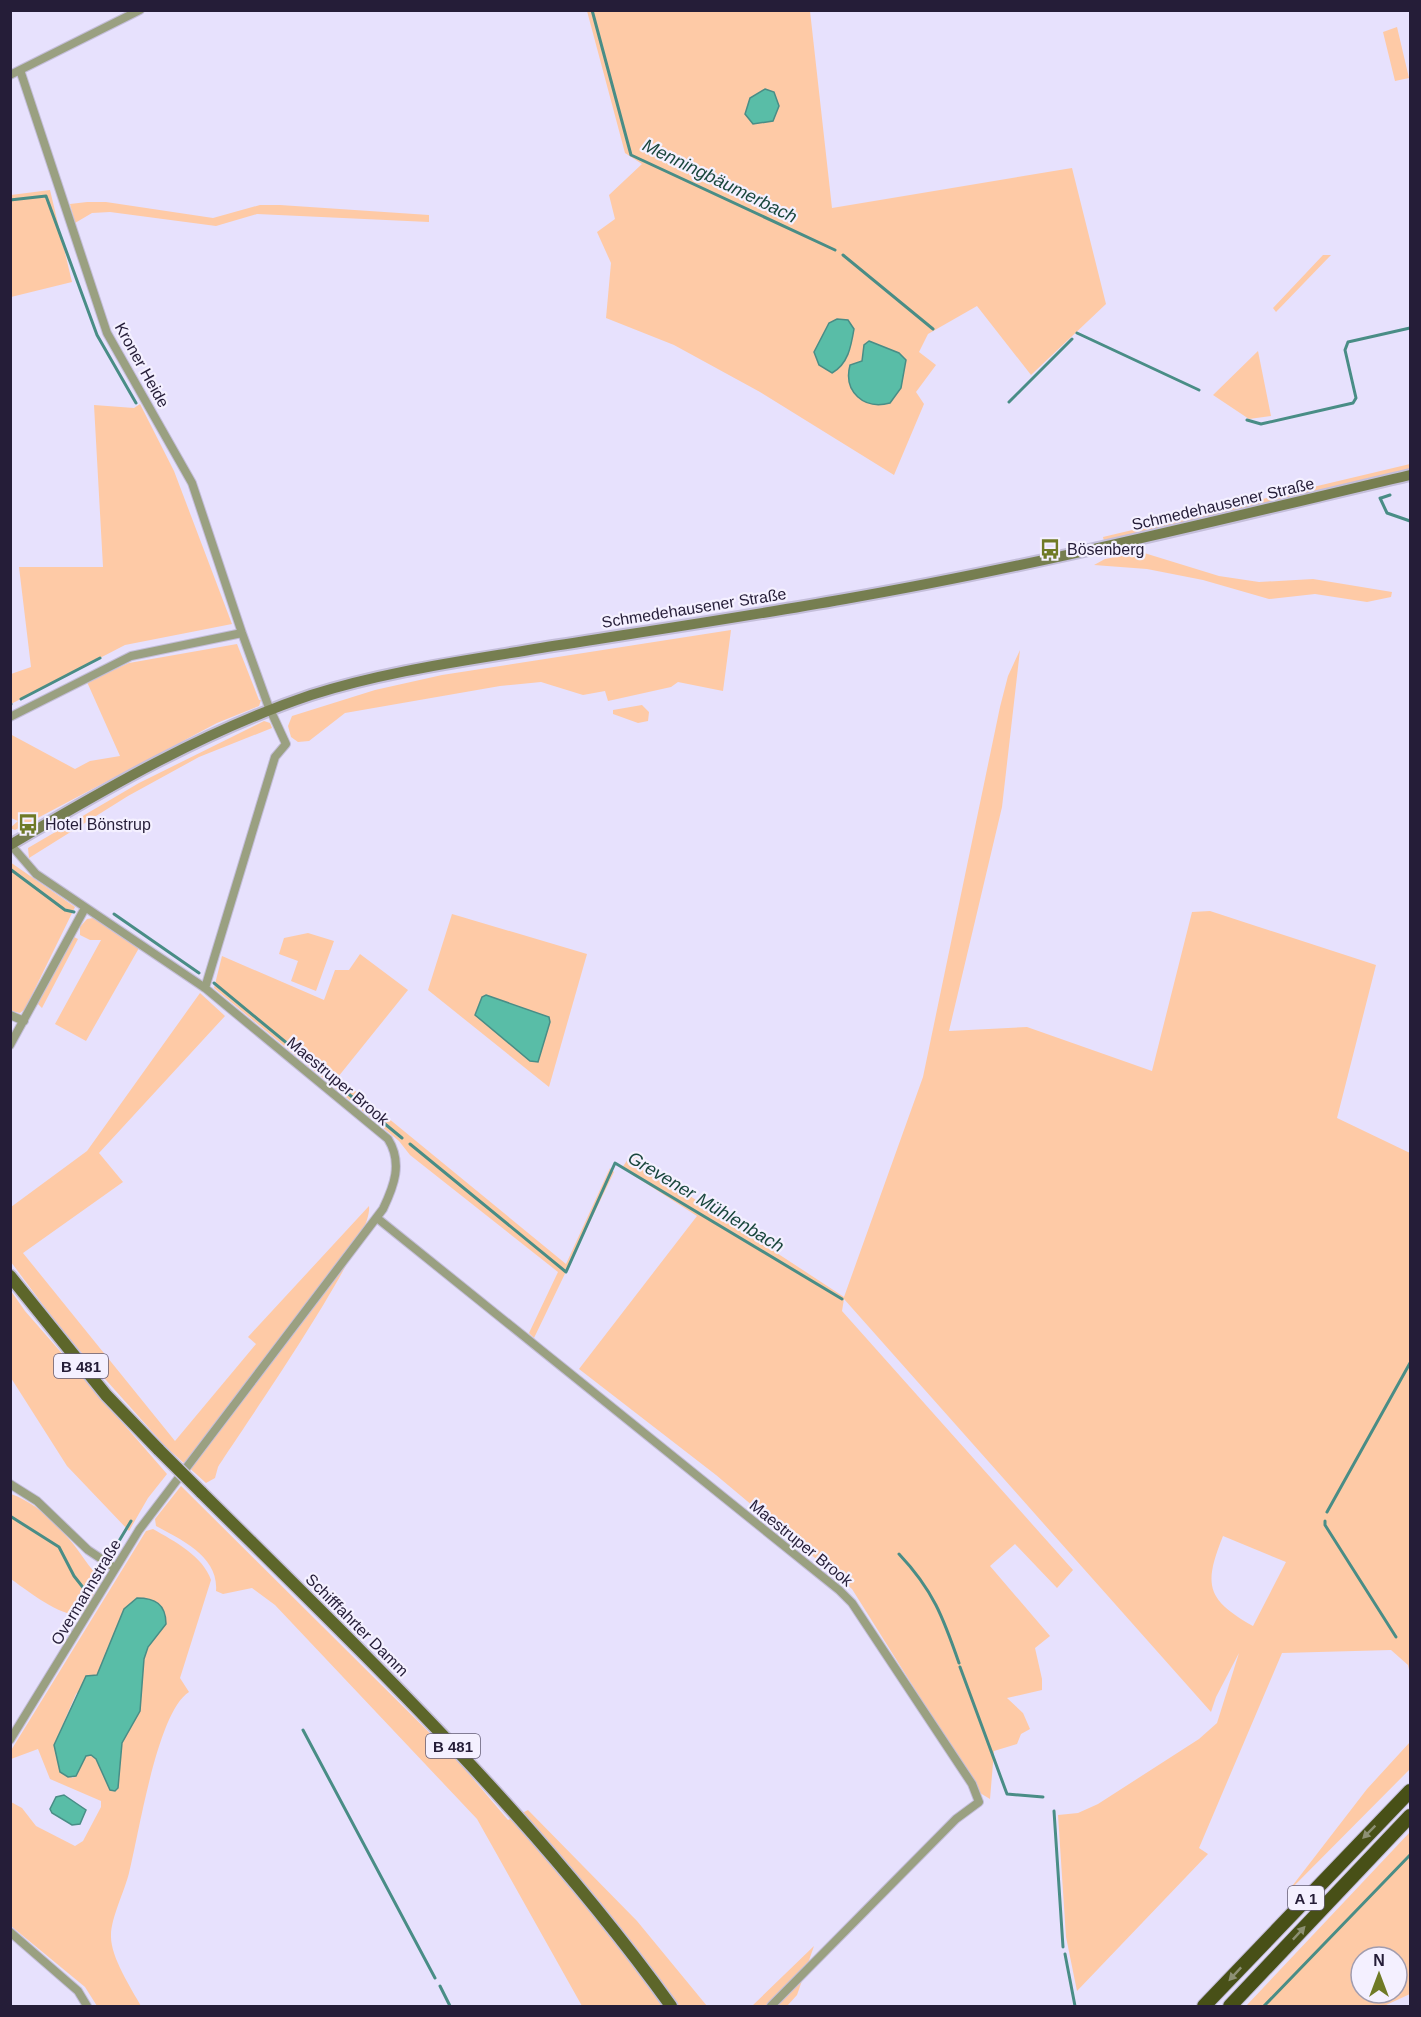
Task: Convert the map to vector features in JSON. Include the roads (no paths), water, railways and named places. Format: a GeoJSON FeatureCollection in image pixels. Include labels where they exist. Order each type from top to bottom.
{"type":"FeatureCollection","features":[{"type":"Feature","properties":{"kind":"highway","name":"A 1"},"geometry":{"type":"LineString","coordinates":[[1204,2007],[1410,1791]]}},
{"type":"Feature","properties":{"kind":"highway","name":"A 1"},"geometry":{"type":"LineString","coordinates":[[1230,2007],[1410,1816]]}},
{"type":"Feature","properties":{"kind":"main road","name":"Schmedehausener Straße"},"geometry":{"type":"LineString","coordinates":[[10,845],[166,757],[270,710],[345,686],[426,667],[847,599],[981,573],[1410,475]]}},
{"type":"Feature","properties":{"kind":"main road","name":"Schifffahrter Damm"},"geometry":{"type":"LineString","coordinates":[[10,1276],[99,1387],[459,1751],[566,1871],[671,2007]]}},
{"type":"Feature","properties":{"kind":"street"},"geometry":{"type":"LineString","coordinates":[[10,75],[140,10]]}},
{"type":"Feature","properties":{"kind":"street","name":"Kroner Heide"},"geometry":{"type":"LineString","coordinates":[[20,70],[107,333],[192,483],[270,710]]}},
{"type":"Feature","properties":{"kind":"street"},"geometry":{"type":"LineString","coordinates":[[10,717],[131,656],[242,633]]}},
{"type":"Feature","properties":{"kind":"street"},"geometry":{"type":"LineString","coordinates":[[205,988],[275,757],[286,744],[270,710]]}},
{"type":"Feature","properties":{"kind":"street","name":"Maestruper Brook"},"geometry":{"type":"LineString","coordinates":[[10,845],[36,874],[205,988],[388,1139],[396,1151],[398,1163],[390,1195],[377,1218],[190,1462]]}},
{"type":"Feature","properties":{"kind":"street"},"geometry":{"type":"LineString","coordinates":[[10,1045],[85,908]]}},
{"type":"Feature","properties":{"kind":"street"},"geometry":{"type":"LineString","coordinates":[[10,1016],[24,1021]]}},
{"type":"Feature","properties":{"kind":"street","name":"Maestruper Brook"},"geometry":{"type":"LineString","coordinates":[[377,1218],[839,1590],[852,1603],[972,1784],[979,1802],[956,1819],[771,2007]]}},
{"type":"Feature","properties":{"kind":"street","name":"Overmannstraße"},"geometry":{"type":"LineString","coordinates":[[10,1740],[116,1568],[190,1462]]}},
{"type":"Feature","properties":{"kind":"street"},"geometry":{"type":"LineString","coordinates":[[10,1484],[37,1501],[88,1550],[116,1568]]}},
{"type":"Feature","properties":{"kind":"street"},"geometry":{"type":"LineString","coordinates":[[10,1932],[78,1991],[87,2007]]}},
{"type":"Feature","properties":{"kind":"waterway","name":"Menningbäumerbach"},"geometry":{"type":"LineString","coordinates":[[592,10],[631,155],[835,250]]}},
{"type":"Feature","properties":{"kind":"waterway"},"geometry":{"type":"LineString","coordinates":[[10,200],[46,196],[97,335],[136,403]]}},
{"type":"Feature","properties":{"kind":"waterway","name":"Menningbäumerbach"},"geometry":{"type":"LineString","coordinates":[[843,255],[933,329]]}},
{"type":"Feature","properties":{"kind":"waterway","name":"Menningbäumerbach"},"geometry":{"type":"LineString","coordinates":[[1247,420],[1261,424],[1353,403],[1356,398],[1345,350],[1348,342],[1410,328]]}},
{"type":"Feature","properties":{"kind":"waterway","name":"Menningbäumerbach"},"geometry":{"type":"LineString","coordinates":[[1077,333],[1199,390]]}},
{"type":"Feature","properties":{"kind":"waterway"},"geometry":{"type":"LineString","coordinates":[[1009,402],[1072,339]]}},
{"type":"Feature","properties":{"kind":"waterway"},"geometry":{"type":"LineString","coordinates":[[1381,498],[1390,495]]}},
{"type":"Feature","properties":{"kind":"waterway"},"geometry":{"type":"LineString","coordinates":[[1380,498],[1387,513],[1410,521]]}},
{"type":"Feature","properties":{"kind":"waterway"},"geometry":{"type":"LineString","coordinates":[[21,699],[100,658]]}},
{"type":"Feature","properties":{"kind":"waterway","name":"Grevener Mühlenbach"},"geometry":{"type":"LineString","coordinates":[[10,869],[65,910],[74,912]]}},
{"type":"Feature","properties":{"kind":"waterway","name":"Grevener Mühlenbach"},"geometry":{"type":"LineString","coordinates":[[114,914],[199,973]]}},
{"type":"Feature","properties":{"kind":"waterway","name":"Grevener Mühlenbach"},"geometry":{"type":"LineString","coordinates":[[214,983],[402,1138]]}},
{"type":"Feature","properties":{"kind":"waterway","name":"Grevener Mühlenbach"},"geometry":{"type":"LineString","coordinates":[[410,1144],[566,1272],[615,1163],[842,1299]]}},
{"type":"Feature","properties":{"kind":"waterway"},"geometry":{"type":"LineString","coordinates":[[1327,1512],[1410,1363]]}},
{"type":"Feature","properties":{"kind":"waterway"},"geometry":{"type":"LineString","coordinates":[[10,1516],[59,1547],[74,1576],[85,1590]]}},
{"type":"Feature","properties":{"kind":"waterway"},"geometry":{"type":"LineString","coordinates":[[110,1556],[131,1521]]}},
{"type":"Feature","properties":{"kind":"waterway"},"geometry":{"type":"LineString","coordinates":[[1325,1521],[1325,1525],[1396,1637]]}},
{"type":"Feature","properties":{"kind":"waterway"},"geometry":{"type":"LineString","coordinates":[[899,1554],[929,1592],[948,1632],[959,1663]]}},
{"type":"Feature","properties":{"kind":"waterway"},"geometry":{"type":"LineString","coordinates":[[75,1607],[102,1568]]}},
{"type":"Feature","properties":{"kind":"waterway"},"geometry":{"type":"LineString","coordinates":[[960,1667],[1007,1794],[1043,1797]]}},
{"type":"Feature","properties":{"kind":"waterway"},"geometry":{"type":"LineString","coordinates":[[303,1730],[435,1978]]}},
{"type":"Feature","properties":{"kind":"waterway"},"geometry":{"type":"LineString","coordinates":[[1054,1811],[1063,1947]]}},
{"type":"Feature","properties":{"kind":"waterway"},"geometry":{"type":"LineString","coordinates":[[1264,2006],[1410,1855]]}},
{"type":"Feature","properties":{"kind":"waterway"},"geometry":{"type":"LineString","coordinates":[[1065,1954],[1075,2006]]}},
{"type":"Feature","properties":{"kind":"waterway"},"geometry":{"type":"LineString","coordinates":[[440,1986],[450,2006]]}},
{"type":"Feature","properties":{"kind":"place","name":"Bösenberg"},"geometry":{"type":"Point","coordinates":[1050,549]}},
{"type":"Feature","properties":{"kind":"place","name":"Hotel Bönstrup"},"geometry":{"type":"Point","coordinates":[28,824]}}]}
